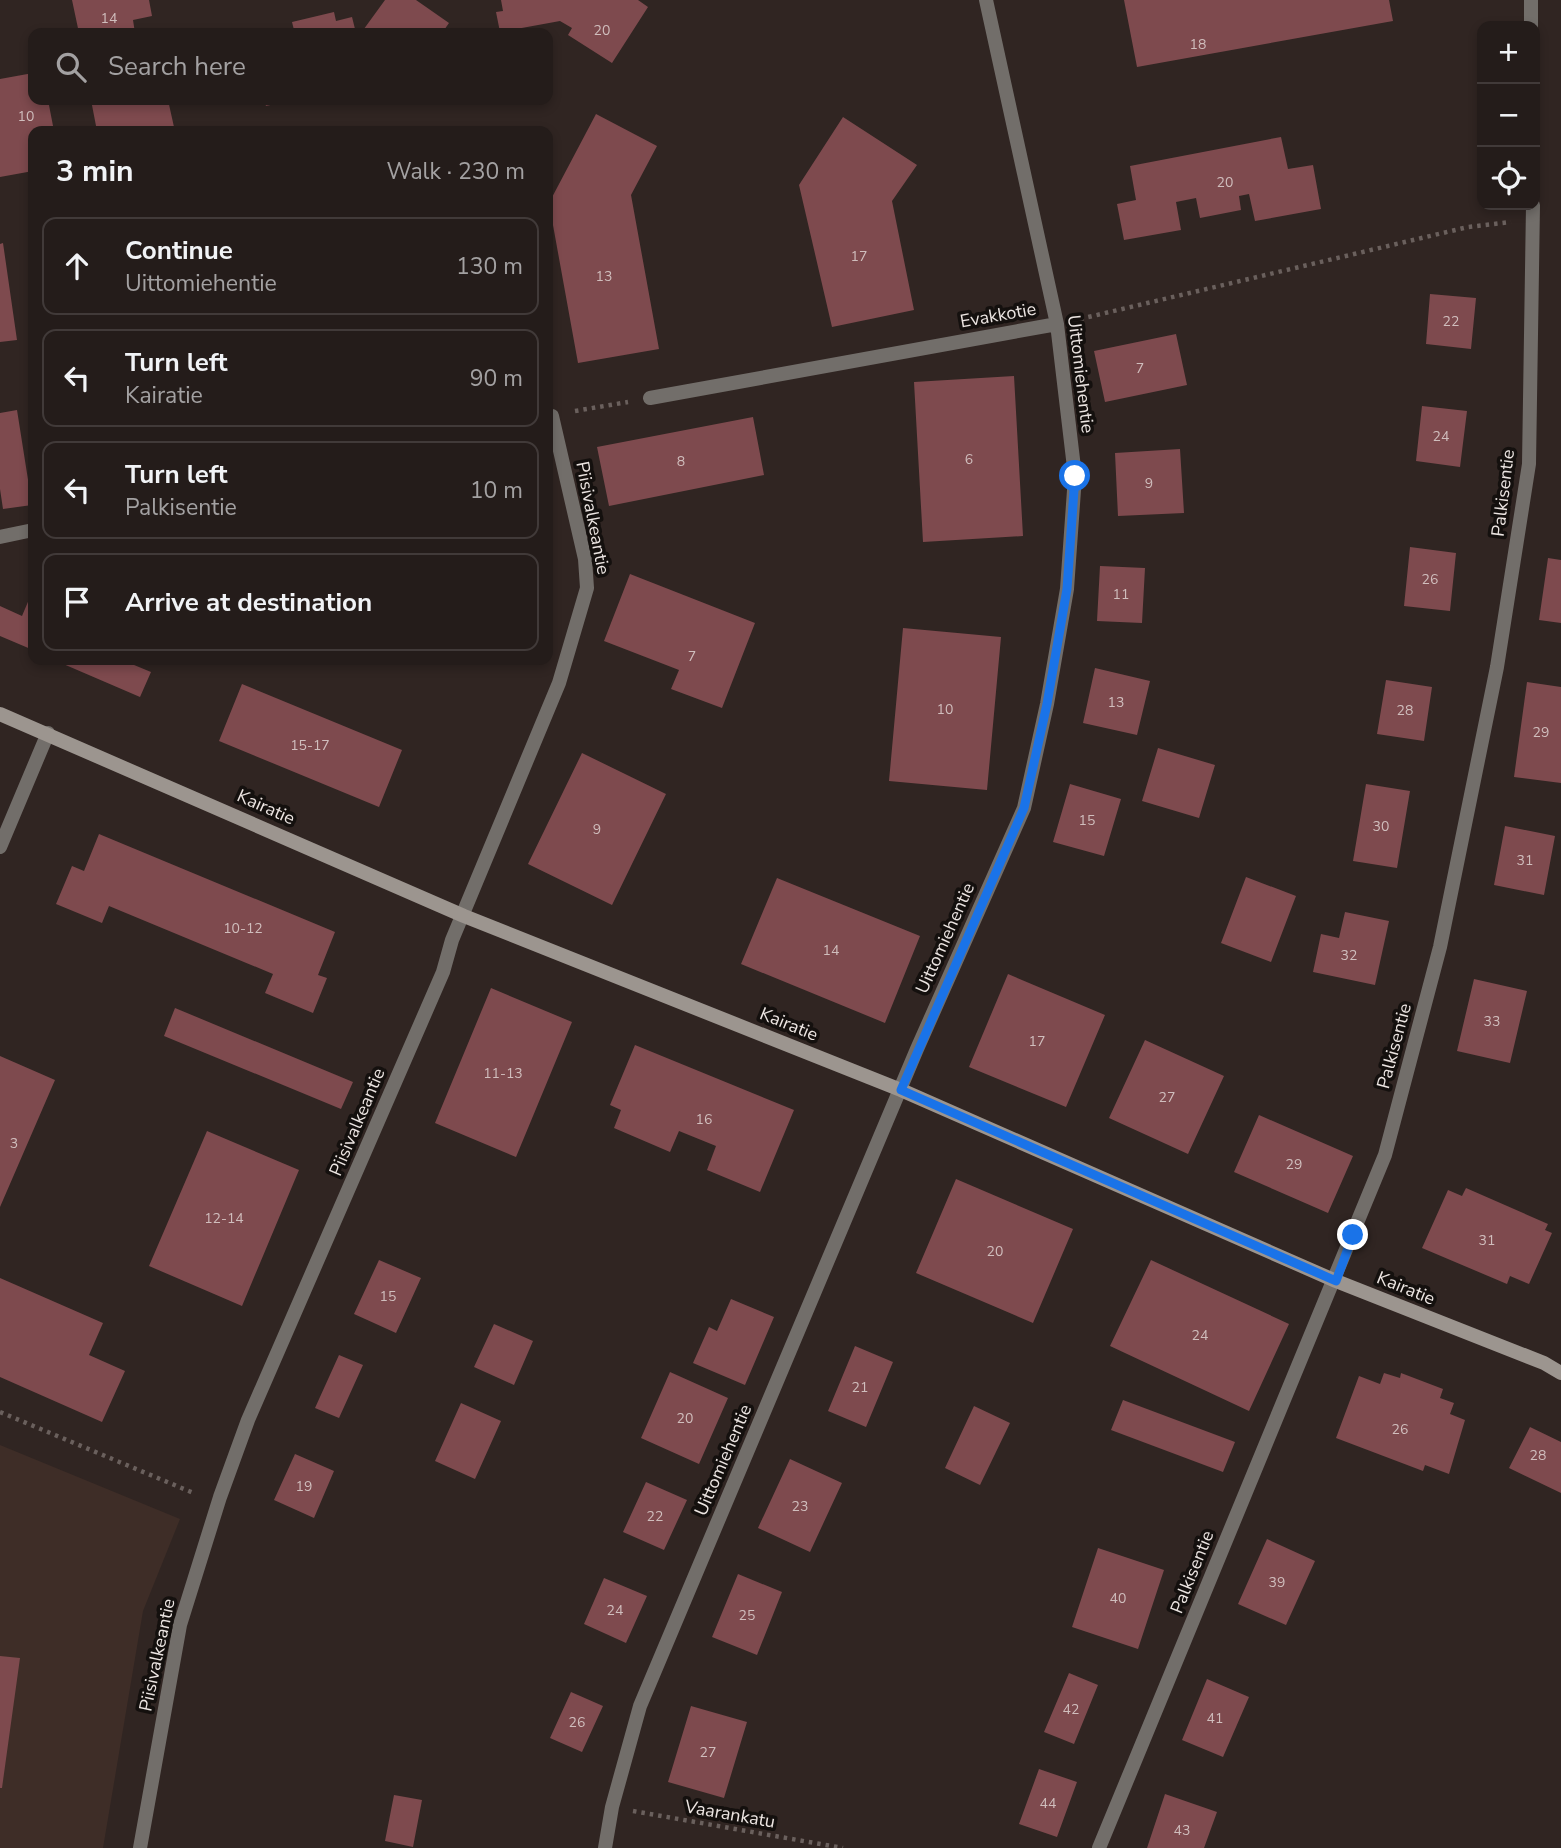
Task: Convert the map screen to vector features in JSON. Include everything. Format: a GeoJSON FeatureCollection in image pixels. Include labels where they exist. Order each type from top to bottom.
{"type":"FeatureCollection","features":[{"type":"Feature","properties":{"kind":"main road","name":"Kairatie"},"geometry":{"type":"LineString","coordinates":[[0,714],[464,916],[901,1090],[1336,1281],[1544,1363],[1561,1373]]}},
{"type":"Feature","properties":{"kind":"street","name":"Uittomiehentie"},"geometry":{"type":"LineString","coordinates":[[605,1848],[612,1807],[640,1706],[901,1090],[1024,808],[1047,704],[1067,589],[1075,476],[1057,324],[986,0]]}},
{"type":"Feature","properties":{"kind":"street"},"geometry":{"type":"LineString","coordinates":[[1531,0],[1531,21]]}},
{"type":"Feature","properties":{"kind":"street","name":"Palkisentie"},"geometry":{"type":"LineString","coordinates":[[1099,1848],[1336,1281],[1385,1155],[1392,1129],[1440,947],[1497,667],[1529,464],[1533,212]]}},
{"type":"Feature","properties":{"kind":"street","name":"Evakkotie"},"geometry":{"type":"LineString","coordinates":[[650,398],[1057,324]]}},
{"type":"Feature","properties":{"kind":"street","name":"Piisivalkeantie"},"geometry":{"type":"LineString","coordinates":[[140,1848],[180,1625],[220,1497],[248,1420],[443,972],[452,940],[559,683],[587,588],[585,559],[553,428]]}},
{"type":"Feature","properties":{"kind":"street"},"geometry":{"type":"LineString","coordinates":[[0,537],[28,531]]}},
{"type":"Feature","properties":{"kind":"street"},"geometry":{"type":"LineString","coordinates":[[0,847],[48,733]]}},
{"type":"Feature","properties":{"kind":"path","name":"Evakkotie"},"geometry":{"type":"LineString","coordinates":[[1057,324],[1533,212]]}},
{"type":"Feature","properties":{"kind":"path"},"geometry":{"type":"LineString","coordinates":[[553,415],[650,398]]}},
{"type":"Feature","properties":{"kind":"path"},"geometry":{"type":"LineString","coordinates":[[0,1412],[199,1495]]}},
{"type":"Feature","properties":{"kind":"path","name":"Vaarankatu"},"geometry":{"type":"LineString","coordinates":[[612,1807],[843,1848]]}},
{"type":"Feature","properties":{"kind":"shaded area"},"geometry":{"type":"Polygon","coordinates":[[[0,1445],[180,1519],[143,1611],[103,1848],[0,1848],[0,1445]]]}},
{"type":"Feature","properties":{"kind":"building"},"geometry":{"type":"Polygon","coordinates":[[[72,0],[149,0],[152,16],[133,20],[134,28],[78,28],[72,0]]]}},
{"type":"Feature","properties":{"kind":"building"},"geometry":{"type":"Polygon","coordinates":[[[385,0],[416,0],[449,23],[446,28],[365,28],[385,0]]]}},
{"type":"Feature","properties":{"kind":"building"},"geometry":{"type":"Polygon","coordinates":[[[501,0],[638,0],[648,7],[612,63],[568,35],[572,28],[560,21],[522,28],[499,28],[496,12],[503,11],[501,0]]]}},
{"type":"Feature","properties":{"kind":"building"},"geometry":{"type":"Polygon","coordinates":[[[1124,0],[1389,0],[1393,21],[1137,67],[1124,0]]]}},
{"type":"Feature","properties":{"kind":"building"},"geometry":{"type":"Polygon","coordinates":[[[334,12],[336,21],[352,17],[355,28],[294,28],[292,22],[334,12]]]}},
{"type":"Feature","properties":{"kind":"building"},"geometry":{"type":"Polygon","coordinates":[[[28,74],[28,105],[49,105],[53,126],[28,126],[28,172],[0,177],[0,79],[28,74]]]}},
{"type":"Feature","properties":{"kind":"building"},"geometry":{"type":"Polygon","coordinates":[[[92,105],[169,105],[174,126],[96,126],[92,105]]]}},
{"type":"Feature","properties":{"kind":"building"},"geometry":{"type":"Polygon","coordinates":[[[596,114],[657,146],[631,195],[659,349],[578,363],[553,225],[553,195],[596,114]]]}},
{"type":"Feature","properties":{"kind":"building"},"geometry":{"type":"Polygon","coordinates":[[[843,117],[917,165],[892,201],[914,310],[832,327],[799,185],[843,117]]]}},
{"type":"Feature","properties":{"kind":"building"},"geometry":{"type":"Polygon","coordinates":[[[1281,137],[1288,169],[1313,165],[1321,209],[1255,221],[1249,194],[1239,196],[1241,210],[1200,218],[1196,198],[1176,202],[1181,230],[1124,240],[1117,204],[1136,200],[1130,166],[1281,137]]]}},
{"type":"Feature","properties":{"kind":"building"},"geometry":{"type":"Polygon","coordinates":[[[3,243],[17,340],[0,342],[0,244],[3,243]]]}},
{"type":"Feature","properties":{"kind":"building"},"geometry":{"type":"Polygon","coordinates":[[[1430,294],[1476,298],[1471,349],[1426,344],[1430,294]]]}},
{"type":"Feature","properties":{"kind":"building"},"geometry":{"type":"Polygon","coordinates":[[[1176,334],[1187,385],[1105,402],[1094,351],[1176,334]]]}},
{"type":"Feature","properties":{"kind":"building"},"geometry":{"type":"Polygon","coordinates":[[[1014,376],[1023,536],[923,542],[914,382],[1014,376]]]}},
{"type":"Feature","properties":{"kind":"building"},"geometry":{"type":"Polygon","coordinates":[[[1422,406],[1467,411],[1460,467],[1416,461],[1422,406]]]}},
{"type":"Feature","properties":{"kind":"building"},"geometry":{"type":"Polygon","coordinates":[[[17,410],[28,480],[28,506],[3,509],[0,489],[0,413],[17,410]]]}},
{"type":"Feature","properties":{"kind":"building"},"geometry":{"type":"Polygon","coordinates":[[[753,417],[764,475],[609,506],[597,447],[753,417]]]}},
{"type":"Feature","properties":{"kind":"building"},"geometry":{"type":"Polygon","coordinates":[[[1180,449],[1184,513],[1118,516],[1115,453],[1180,449]]]}},
{"type":"Feature","properties":{"kind":"building"},"geometry":{"type":"Polygon","coordinates":[[[1410,547],[1456,553],[1450,611],[1404,606],[1410,547]]]}},
{"type":"Feature","properties":{"kind":"building"},"geometry":{"type":"Polygon","coordinates":[[[1548,558],[1561,560],[1561,623],[1539,620],[1548,558]]]}},
{"type":"Feature","properties":{"kind":"building"},"geometry":{"type":"Polygon","coordinates":[[[1100,566],[1145,568],[1142,623],[1097,621],[1100,566]]]}},
{"type":"Feature","properties":{"kind":"building"},"geometry":{"type":"Polygon","coordinates":[[[630,574],[755,623],[722,708],[671,689],[679,670],[604,641],[630,574]]]}},
{"type":"Feature","properties":{"kind":"building"},"geometry":{"type":"Polygon","coordinates":[[[28,602],[28,648],[0,636],[0,606],[22,616],[28,602]]]}},
{"type":"Feature","properties":{"kind":"building"},"geometry":{"type":"Polygon","coordinates":[[[903,628],[1001,637],[987,790],[889,781],[903,628]]]}},
{"type":"Feature","properties":{"kind":"building"},"geometry":{"type":"Polygon","coordinates":[[[66,665],[134,665],[151,672],[140,697],[66,665]]]}},
{"type":"Feature","properties":{"kind":"building"},"geometry":{"type":"Polygon","coordinates":[[[1095,668],[1150,681],[1137,735],[1083,723],[1095,668]]]}},
{"type":"Feature","properties":{"kind":"building"},"geometry":{"type":"Polygon","coordinates":[[[1386,680],[1432,687],[1424,741],[1377,734],[1386,680]]]}},
{"type":"Feature","properties":{"kind":"building"},"geometry":{"type":"Polygon","coordinates":[[[1527,682],[1561,687],[1561,783],[1514,777],[1527,682]]]}},
{"type":"Feature","properties":{"kind":"building"},"geometry":{"type":"Polygon","coordinates":[[[242,684],[402,750],[379,807],[219,741],[242,684]]]}},
{"type":"Feature","properties":{"kind":"building"},"geometry":{"type":"Polygon","coordinates":[[[1158,748],[1215,765],[1199,818],[1142,801],[1158,748]]]}},
{"type":"Feature","properties":{"kind":"building"},"geometry":{"type":"Polygon","coordinates":[[[582,753],[666,794],[612,905],[528,864],[582,753]]]}},
{"type":"Feature","properties":{"kind":"building"},"geometry":{"type":"Polygon","coordinates":[[[1070,784],[1121,799],[1104,856],[1053,842],[1070,784]]]}},
{"type":"Feature","properties":{"kind":"building"},"geometry":{"type":"Polygon","coordinates":[[[1366,784],[1410,791],[1397,868],[1353,861],[1366,784]]]}},
{"type":"Feature","properties":{"kind":"building"},"geometry":{"type":"Polygon","coordinates":[[[1505,826],[1555,836],[1544,895],[1494,885],[1505,826]]]}},
{"type":"Feature","properties":{"kind":"building"},"geometry":{"type":"Polygon","coordinates":[[[99,834],[335,932],[318,975],[327,978],[313,1013],[265,993],[273,974],[109,906],[102,923],[56,904],[72,866],[84,871],[99,834]]]}},
{"type":"Feature","properties":{"kind":"building"},"geometry":{"type":"Polygon","coordinates":[[[1246,877],[1296,896],[1271,962],[1221,943],[1246,877]]]}},
{"type":"Feature","properties":{"kind":"building"},"geometry":{"type":"Polygon","coordinates":[[[777,878],[920,936],[885,1023],[741,964],[777,878]]]}},
{"type":"Feature","properties":{"kind":"building"},"geometry":{"type":"Polygon","coordinates":[[[1345,912],[1389,921],[1375,985],[1313,972],[1321,934],[1339,938],[1345,912]]]}},
{"type":"Feature","properties":{"kind":"building"},"geometry":{"type":"Polygon","coordinates":[[[1008,974],[1105,1015],[1066,1107],[969,1067],[1008,974]]]}},
{"type":"Feature","properties":{"kind":"building"},"geometry":{"type":"Polygon","coordinates":[[[1474,979],[1527,991],[1510,1063],[1457,1051],[1474,979]]]}},
{"type":"Feature","properties":{"kind":"building"},"geometry":{"type":"Polygon","coordinates":[[[491,988],[572,1022],[516,1157],[435,1123],[491,988]]]}},
{"type":"Feature","properties":{"kind":"building"},"geometry":{"type":"Polygon","coordinates":[[[175,1008],[353,1082],[341,1109],[164,1036],[175,1008]]]}},
{"type":"Feature","properties":{"kind":"building"},"geometry":{"type":"Polygon","coordinates":[[[1145,1040],[1224,1076],[1188,1154],[1109,1118],[1145,1040]]]}},
{"type":"Feature","properties":{"kind":"building"},"geometry":{"type":"Polygon","coordinates":[[[635,1045],[794,1110],[760,1192],[707,1170],[716,1146],[679,1131],[670,1152],[614,1128],[621,1110],[610,1105],[635,1045]]]}},
{"type":"Feature","properties":{"kind":"building"},"geometry":{"type":"Polygon","coordinates":[[[0,1056],[55,1080],[0,1207],[0,1056]]]}},
{"type":"Feature","properties":{"kind":"building"},"geometry":{"type":"Polygon","coordinates":[[[1259,1115],[1353,1156],[1328,1213],[1234,1172],[1259,1115]]]}},
{"type":"Feature","properties":{"kind":"building"},"geometry":{"type":"Polygon","coordinates":[[[207,1131],[299,1170],[242,1306],[149,1266],[207,1131]]]}},
{"type":"Feature","properties":{"kind":"building"},"geometry":{"type":"Polygon","coordinates":[[[956,1179],[1073,1229],[1033,1323],[916,1273],[956,1179]]]}},
{"type":"Feature","properties":{"kind":"building"},"geometry":{"type":"Polygon","coordinates":[[[1466,1188],[1548,1224],[1545,1230],[1552,1233],[1529,1284],[1510,1276],[1507,1284],[1422,1248],[1448,1190],[1462,1196],[1466,1188]]]}},
{"type":"Feature","properties":{"kind":"building"},"geometry":{"type":"Polygon","coordinates":[[[379,1260],[421,1278],[396,1333],[354,1314],[379,1260]]]}},
{"type":"Feature","properties":{"kind":"building"},"geometry":{"type":"Polygon","coordinates":[[[1151,1260],[1289,1324],[1249,1411],[1110,1346],[1151,1260]]]}},
{"type":"Feature","properties":{"kind":"building"},"geometry":{"type":"Polygon","coordinates":[[[0,1278],[103,1323],[89,1355],[125,1371],[102,1422],[0,1377],[0,1278]]]}},
{"type":"Feature","properties":{"kind":"building"},"geometry":{"type":"Polygon","coordinates":[[[731,1299],[774,1317],[745,1385],[693,1363],[709,1327],[717,1331],[731,1299]]]}},
{"type":"Feature","properties":{"kind":"building"},"geometry":{"type":"Polygon","coordinates":[[[494,1324],[533,1341],[514,1385],[474,1367],[494,1324]]]}},
{"type":"Feature","properties":{"kind":"building"},"geometry":{"type":"Polygon","coordinates":[[[855,1346],[893,1362],[866,1427],[828,1411],[855,1346]]]}},
{"type":"Feature","properties":{"kind":"building"},"geometry":{"type":"Polygon","coordinates":[[[339,1355],[363,1365],[339,1418],[315,1408],[339,1355]]]}},
{"type":"Feature","properties":{"kind":"building"},"geometry":{"type":"Polygon","coordinates":[[[670,1372],[728,1398],[699,1464],[641,1438],[670,1372]]]}},
{"type":"Feature","properties":{"kind":"building"},"geometry":{"type":"Polygon","coordinates":[[[1384,1373],[1400,1378],[1401,1373],[1443,1389],[1440,1398],[1454,1403],[1450,1414],[1465,1420],[1449,1474],[1425,1465],[1423,1471],[1336,1438],[1359,1376],[1380,1384],[1384,1373]]]}},
{"type":"Feature","properties":{"kind":"building"},"geometry":{"type":"Polygon","coordinates":[[[1123,1400],[1235,1442],[1223,1472],[1111,1430],[1123,1400]]]}},
{"type":"Feature","properties":{"kind":"building"},"geometry":{"type":"Polygon","coordinates":[[[461,1403],[501,1421],[475,1479],[435,1461],[461,1403]]]}},
{"type":"Feature","properties":{"kind":"building"},"geometry":{"type":"Polygon","coordinates":[[[974,1406],[1010,1423],[980,1485],[945,1468],[974,1406]]]}},
{"type":"Feature","properties":{"kind":"building"},"geometry":{"type":"Polygon","coordinates":[[[1530,1427],[1561,1442],[1561,1493],[1509,1468],[1530,1427]]]}},
{"type":"Feature","properties":{"kind":"building"},"geometry":{"type":"Polygon","coordinates":[[[295,1454],[334,1471],[314,1518],[274,1500],[295,1454]]]}},
{"type":"Feature","properties":{"kind":"building"},"geometry":{"type":"Polygon","coordinates":[[[790,1459],[842,1483],[810,1552],[758,1528],[790,1459]]]}},
{"type":"Feature","properties":{"kind":"building"},"geometry":{"type":"Polygon","coordinates":[[[646,1482],[687,1500],[664,1550],[623,1532],[646,1482]]]}},
{"type":"Feature","properties":{"kind":"building"},"geometry":{"type":"Polygon","coordinates":[[[1267,1539],[1315,1561],[1286,1625],[1238,1604],[1267,1539]]]}},
{"type":"Feature","properties":{"kind":"building"},"geometry":{"type":"Polygon","coordinates":[[[1098,1548],[1164,1570],[1138,1649],[1072,1627],[1098,1548]]]}},
{"type":"Feature","properties":{"kind":"building"},"geometry":{"type":"Polygon","coordinates":[[[738,1574],[782,1592],[757,1655],[712,1637],[738,1574]]]}},
{"type":"Feature","properties":{"kind":"building"},"geometry":{"type":"Polygon","coordinates":[[[604,1578],[647,1596],[626,1643],[584,1624],[604,1578]]]}},
{"type":"Feature","properties":{"kind":"building"},"geometry":{"type":"Polygon","coordinates":[[[0,1656],[20,1658],[2,1788],[0,1788],[0,1656]]]}},
{"type":"Feature","properties":{"kind":"building"},"geometry":{"type":"Polygon","coordinates":[[[1069,1673],[1098,1685],[1074,1744],[1044,1732],[1069,1673]]]}},
{"type":"Feature","properties":{"kind":"building"},"geometry":{"type":"Polygon","coordinates":[[[1207,1679],[1249,1697],[1223,1757],[1182,1740],[1207,1679]]]}},
{"type":"Feature","properties":{"kind":"building"},"geometry":{"type":"Polygon","coordinates":[[[571,1692],[603,1706],[582,1752],[550,1738],[571,1692]]]}},
{"type":"Feature","properties":{"kind":"building"},"geometry":{"type":"Polygon","coordinates":[[[691,1706],[747,1722],[724,1798],[668,1782],[691,1706]]]}},
{"type":"Feature","properties":{"kind":"building"},"geometry":{"type":"Polygon","coordinates":[[[1039,1769],[1077,1782],[1057,1837],[1019,1824],[1039,1769]]]}},
{"type":"Feature","properties":{"kind":"building"},"geometry":{"type":"Polygon","coordinates":[[[1165,1794],[1217,1812],[1204,1848],[1147,1848],[1165,1794]]]}},
{"type":"Feature","properties":{"kind":"building"},"geometry":{"type":"Polygon","coordinates":[[[394,1795],[422,1800],[413,1847],[385,1841],[394,1795]]]}},
{"type":"Feature","properties":{"kind":"route"},"geometry":{"type":"LineString","coordinates":[[1075,476],[1067,589],[1047,704],[1024,808],[901,1090],[1336,1281],[1353,1235]]}}]}
